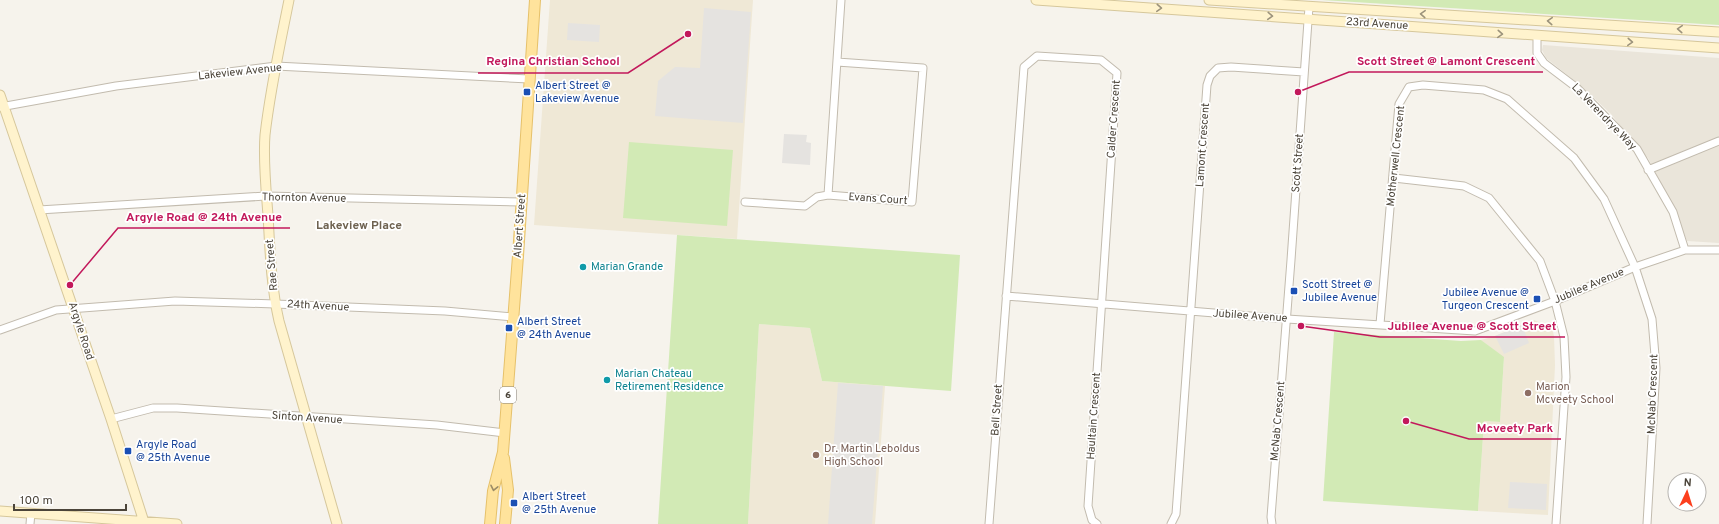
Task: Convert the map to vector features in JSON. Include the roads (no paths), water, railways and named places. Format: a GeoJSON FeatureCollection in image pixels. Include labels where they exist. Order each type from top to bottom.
{"type":"FeatureCollection","features":[{"type":"Feature","properties":{"kind":"main road","name":"Rae Street"},"geometry":{"type":"LineString","coordinates":[[289,0],[276,66],[265,136],[266,196],[275,304],[337,524]]}},
{"type":"Feature","properties":{"kind":"main road","name":"Albert Street"},"geometry":{"type":"LineString","coordinates":[[490,524],[493,491],[503,452],[505,433],[535,0]]}},
{"type":"Feature","properties":{"kind":"main road","name":"23rd Avenue"},"geometry":{"type":"LineString","coordinates":[[1036,0],[1719,48]]}},
{"type":"Feature","properties":{"kind":"main road","name":"23rd Avenue"},"geometry":{"type":"LineString","coordinates":[[1209,0],[1719,32]]}},
{"type":"Feature","properties":{"kind":"main road","name":"Argyle Road"},"geometry":{"type":"LineString","coordinates":[[0,95],[2,107],[74,308],[144,523]]}},
{"type":"Feature","properties":{"kind":"main road","name":"Albert Street"},"geometry":{"type":"LineString","coordinates":[[503,452],[508,490],[505,524]]}},
{"type":"Feature","properties":{"kind":"main road"},"geometry":{"type":"LineString","coordinates":[[0,511],[144,523],[177,524]]}},
{"type":"Feature","properties":{"kind":"street"},"geometry":{"type":"LineString","coordinates":[[745,202],[805,206],[817,197],[828,196],[841,0]]}},
{"type":"Feature","properties":{"kind":"street","name":"Scott Street"},"geometry":{"type":"LineString","coordinates":[[1287,319],[1309,7]]}},
{"type":"Feature","properties":{"kind":"street","name":"La Verendrye Way"},"geometry":{"type":"LineString","coordinates":[[1537,36],[1537,53],[1544,62],[1577,88],[1637,149],[1673,212],[1685,250]]}},
{"type":"Feature","properties":{"kind":"street","name":"Calder Crescent"},"geometry":{"type":"LineString","coordinates":[[1006,296],[1024,67],[1037,56],[1100,60],[1117,73],[1102,305]]}},
{"type":"Feature","properties":{"kind":"street","name":"Evans Court"},"geometry":{"type":"LineString","coordinates":[[828,196],[912,202],[923,68],[837,62]]}},
{"type":"Feature","properties":{"kind":"street","name":"Lakeview Avenue"},"geometry":{"type":"LineString","coordinates":[[2,107],[116,86],[276,66],[529,79]]}},
{"type":"Feature","properties":{"kind":"street","name":"Lamont Crescent"},"geometry":{"type":"LineString","coordinates":[[1192,312],[1206,93],[1210,76],[1218,68],[1231,67],[1304,72]]}},
{"type":"Feature","properties":{"kind":"street","name":"Motherwell Crescent"},"geometry":{"type":"LineString","coordinates":[[1380,324],[1394,178],[1399,104],[1409,87],[1423,85],[1484,90],[1507,99],[1574,158],[1604,199],[1635,266]]}},
{"type":"Feature","properties":{"kind":"street"},"geometry":{"type":"LineString","coordinates":[[1648,170],[1719,141]]}},
{"type":"Feature","properties":{"kind":"street"},"geometry":{"type":"LineString","coordinates":[[1394,178],[1464,186],[1489,198],[1540,261],[1555,301],[1564,337],[1566,377],[1556,524]]}},
{"type":"Feature","properties":{"kind":"street","name":"Thornton Avenue"},"geometry":{"type":"LineString","coordinates":[[39,210],[266,196],[522,202]]}},
{"type":"Feature","properties":{"kind":"street","name":"Jubilee Avenue"},"geometry":{"type":"LineString","coordinates":[[1006,296],[1192,312],[1475,331],[1555,301],[1635,266],[1685,250],[1719,250]]}},
{"type":"Feature","properties":{"kind":"street","name":"McNab Crescent"},"geometry":{"type":"LineString","coordinates":[[1635,266],[1652,319],[1656,368],[1647,524]]}},
{"type":"Feature","properties":{"kind":"street","name":"Bell Street"},"geometry":{"type":"LineString","coordinates":[[988,524],[1006,296]]}},
{"type":"Feature","properties":{"kind":"street","name":"24th Avenue"},"geometry":{"type":"LineString","coordinates":[[0,330],[56,310],[175,301],[445,312],[514,317]]}},
{"type":"Feature","properties":{"kind":"street","name":"Haultain Crescent"},"geometry":{"type":"LineString","coordinates":[[1097,524],[1092,520],[1088,506],[1102,305]]}},
{"type":"Feature","properties":{"kind":"street"},"geometry":{"type":"LineString","coordinates":[[1171,524],[1176,514],[1192,312]]}},
{"type":"Feature","properties":{"kind":"street","name":"McNab Crescent"},"geometry":{"type":"LineString","coordinates":[[1272,524],[1271,517],[1287,319]]}},
{"type":"Feature","properties":{"kind":"street","name":"Sinton Avenue"},"geometry":{"type":"LineString","coordinates":[[111,419],[153,408],[437,426],[505,433]]}},
{"type":"Feature","properties":{"kind":"street"},"geometry":{"type":"LineString","coordinates":[[30,524],[31,513]]}},
{"type":"Feature","properties":{"kind":"place","name":"Regina Christian School"},"geometry":{"type":"Point","coordinates":[688,34]}},
{"type":"Feature","properties":{"kind":"place","name":"Albert Street @ Lakeview Avenue"},"geometry":{"type":"Point","coordinates":[527,92]}},
{"type":"Feature","properties":{"kind":"place","name":"Scott Street @ Lamont Crescent"},"geometry":{"type":"Point","coordinates":[1298,92]}},
{"type":"Feature","properties":{"kind":"place","name":"Marian Grande"},"geometry":{"type":"Point","coordinates":[583,267]}},
{"type":"Feature","properties":{"kind":"place","name":"Argyle Road @ 24th Avenue"},"geometry":{"type":"Point","coordinates":[70,285]}},
{"type":"Feature","properties":{"kind":"place","name":"Scott Street @ Jubilee Avenue"},"geometry":{"type":"Point","coordinates":[1294,291]}},
{"type":"Feature","properties":{"kind":"place","name":"Jubilee Avenue @ Turgeon Crescent"},"geometry":{"type":"Point","coordinates":[1537,299]}},
{"type":"Feature","properties":{"kind":"place","name":"Jubilee Avenue @ Scott Street"},"geometry":{"type":"Point","coordinates":[1301,326]}},
{"type":"Feature","properties":{"kind":"place","name":"Albert Street @ 24th Avenue"},"geometry":{"type":"Point","coordinates":[509,328]}},
{"type":"Feature","properties":{"kind":"place","name":"Marian Chateau Retirement Residence"},"geometry":{"type":"Point","coordinates":[607,380]}},
{"type":"Feature","properties":{"kind":"place","name":"Marion Mcveety School"},"geometry":{"type":"Point","coordinates":[1528,393]}},
{"type":"Feature","properties":{"kind":"place","name":"Mcveety Park"},"geometry":{"type":"Point","coordinates":[1406,421]}},
{"type":"Feature","properties":{"kind":"place","name":"Argyle Road @ 25th Avenue"},"geometry":{"type":"Point","coordinates":[128,451]}},
{"type":"Feature","properties":{"kind":"place","name":"Dr. Martin Leboldus High School"},"geometry":{"type":"Point","coordinates":[816,455]}},
{"type":"Feature","properties":{"kind":"place","name":"Albert Street @ 25th Avenue"},"geometry":{"type":"Point","coordinates":[514,503]}},
{"type":"Feature","properties":{"kind":"district","name":"Lakeview Place"},"geometry":{"type":"Point","coordinates":[359,226]}}]}
